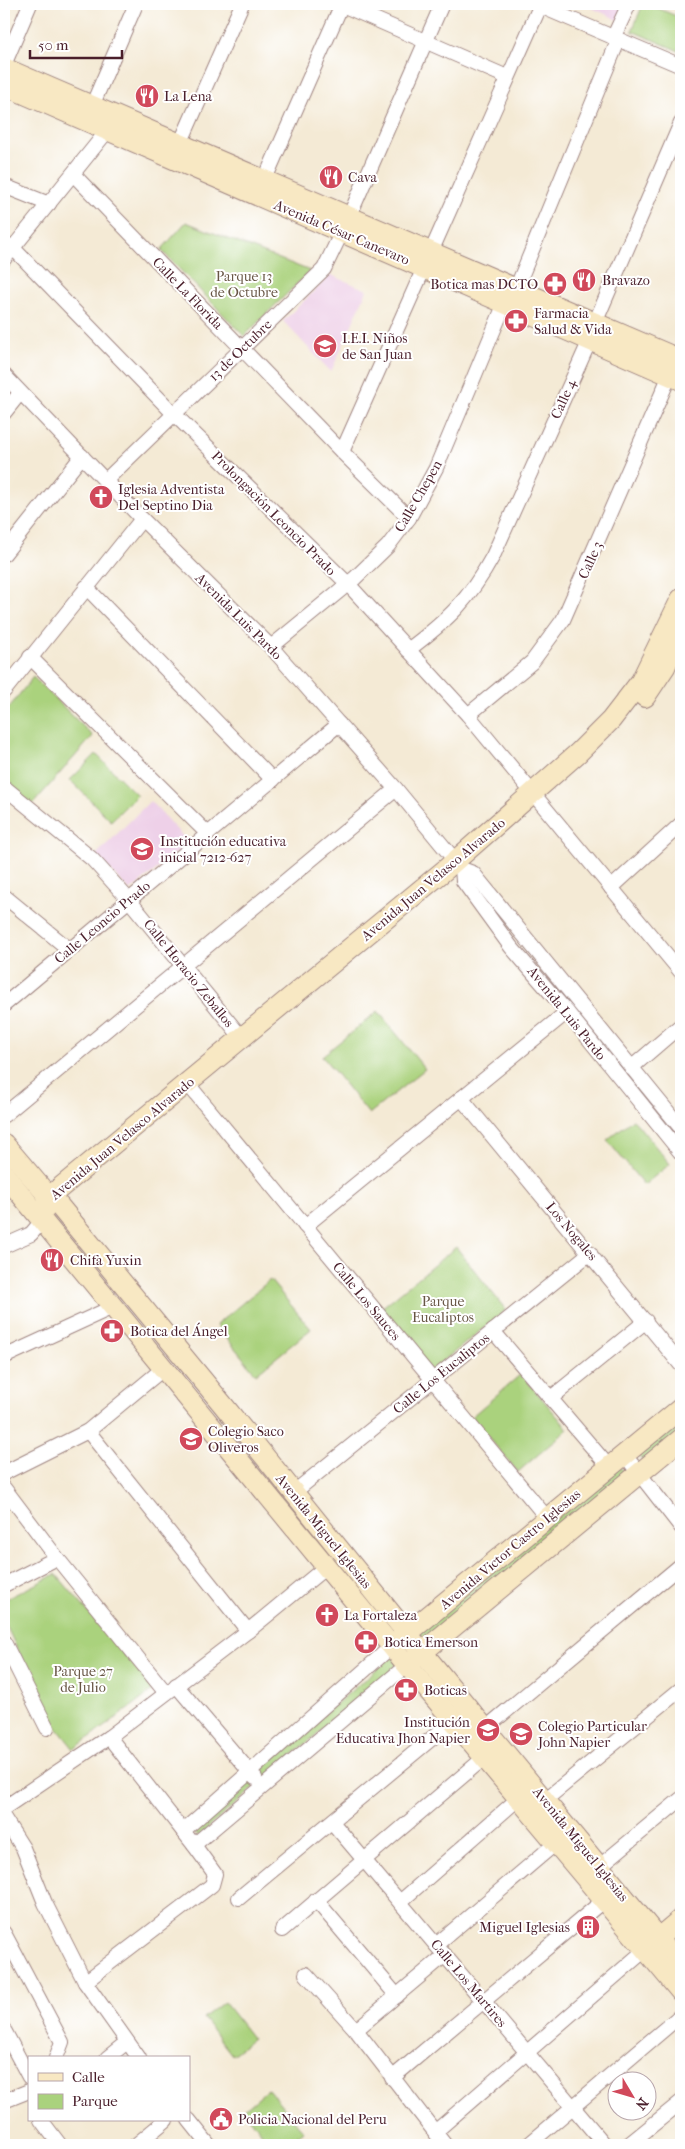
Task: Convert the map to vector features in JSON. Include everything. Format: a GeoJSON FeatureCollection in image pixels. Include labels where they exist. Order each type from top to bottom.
{"type":"FeatureCollection","features":[{"type":"Feature","properties":{"kind":"main road","name":"Avenida César Canevaro"},"geometry":{"type":"LineString","coordinates":[[4,67],[92,106],[111,123],[592,331],[678,365]]}},
{"type":"Feature","properties":{"kind":"main road","name":"Avenida César Canevaro"},"geometry":{"type":"LineString","coordinates":[[4,85],[111,123],[180,144],[265,180],[345,225]]}},
{"type":"Feature","properties":{"kind":"main road","name":"Avenida Juan Velasco Alvarado"},"geometry":{"type":"LineString","coordinates":[[537,797],[604,726],[635,689],[645,673],[681,599]]}},
{"type":"Feature","properties":{"kind":"main road","name":"Avenida Juan Velasco Alvarado"},"geometry":{"type":"LineString","coordinates":[[190,1088],[612,735],[654,685],[665,666],[681,630]]}},
{"type":"Feature","properties":{"kind":"main road","name":"Avenida Juan Velasco Alvarado"},"geometry":{"type":"LineString","coordinates":[[42,1221],[54,1202],[122,1151],[242,1038],[459,864]]}},
{"type":"Feature","properties":{"kind":"main road","name":"Avenida Miguel Iglesias"},"geometry":{"type":"LineString","coordinates":[[4,1144],[54,1202],[293,1493],[415,1659],[454,1720],[485,1758],[604,1900],[652,1944],[681,1966]]}},
{"type":"Feature","properties":{"kind":"main road","name":"Avenida Miguel Iglesias"},"geometry":{"type":"LineString","coordinates":[[4,1174],[327,1566],[400,1640]]}},
{"type":"Feature","properties":{"kind":"main road","name":"Avenida Victor Castro Iglesias"},"geometry":{"type":"LineString","coordinates":[[400,1640],[681,1408]]}},
{"type":"Feature","properties":{"kind":"main road","name":"Avenida Victor Castro Iglesias"},"geometry":{"type":"LineString","coordinates":[[415,1659],[681,1439]]}},
{"type":"Feature","properties":{"kind":"main road","name":"Avenida Miguel Iglesias"},"geometry":{"type":"LineString","coordinates":[[415,1659],[486,1728],[600,1866],[652,1944],[681,1992]]}},
{"type":"Feature","properties":{"kind":"main road"},"geometry":{"type":"LineString","coordinates":[[652,1944],[681,1919]]}},
{"type":"Feature","properties":{"kind":"street"},"geometry":{"type":"LineString","coordinates":[[4,67],[30,4]]}},
{"type":"Feature","properties":{"kind":"street"},"geometry":{"type":"LineString","coordinates":[[92,106],[136,4]]}},
{"type":"Feature","properties":{"kind":"street"},"geometry":{"type":"LineString","coordinates":[[180,144],[242,4]]}},
{"type":"Feature","properties":{"kind":"street"},"geometry":{"type":"LineString","coordinates":[[265,180],[341,4],[507,76]]}},
{"type":"Feature","properties":{"kind":"street","name":"13 de Octubre"},"geometry":{"type":"LineString","coordinates":[[106,480],[324,269],[442,4]]}},
{"type":"Feature","properties":{"kind":"street","name":"Calle Chepen"},"geometry":{"type":"LineString","coordinates":[[272,647],[348,584],[388,546],[409,518],[436,468],[511,296],[629,4]]}},
{"type":"Feature","properties":{"kind":"street"},"geometry":{"type":"LineString","coordinates":[[342,452],[540,5],[681,66]]}},
{"type":"Feature","properties":{"kind":"street","name":"Calle 4"},"geometry":{"type":"LineString","coordinates":[[408,650],[457,610],[478,584],[493,556],[681,122]]}},
{"type":"Feature","properties":{"kind":"street"},"geometry":{"type":"LineString","coordinates":[[7,250],[73,174],[111,123]]}},
{"type":"Feature","properties":{"kind":"street","name":"Calle La Florida"},"geometry":{"type":"LineString","coordinates":[[73,174],[342,452],[409,518]]}},
{"type":"Feature","properties":{"kind":"street"},"geometry":{"type":"LineString","coordinates":[[4,186],[48,204]]}},
{"type":"Feature","properties":{"kind":"street","name":"Prolongación Leoncio Prado"},"geometry":{"type":"LineString","coordinates":[[7,250],[348,584],[468,715],[611,888],[678,963]]}},
{"type":"Feature","properties":{"kind":"street","name":"Calle 3"},"geometry":{"type":"LineString","coordinates":[[468,715],[532,662],[563,620],[678,365]]}},
{"type":"Feature","properties":{"kind":"street","name":"Avenida Luis Pardo"},"geometry":{"type":"LineString","coordinates":[[4,375],[142,518],[272,647],[459,864],[473,873],[681,1128]]}},
{"type":"Feature","properties":{"kind":"street"},"geometry":{"type":"LineString","coordinates":[[4,413],[20,393]]}},
{"type":"Feature","properties":{"kind":"street"},"geometry":{"type":"LineString","coordinates":[[4,554],[82,456]]}},
{"type":"Feature","properties":{"kind":"street"},"geometry":{"type":"LineString","coordinates":[[4,691],[142,518]]}},
{"type":"Feature","properties":{"kind":"street"},"geometry":{"type":"LineString","coordinates":[[86,587],[273,780]]}},
{"type":"Feature","properties":{"kind":"street"},"geometry":{"type":"LineString","coordinates":[[30,658],[208,834]]}},
{"type":"Feature","properties":{"kind":"street","name":"Calle Leoncio Prado"},"geometry":{"type":"LineString","coordinates":[[4,1005],[339,724]]}},
{"type":"Feature","properties":{"kind":"street","name":"Calle Horacio Zeballos"},"geometry":{"type":"LineString","coordinates":[[4,787],[92,859],[129,900],[242,1038]]}},
{"type":"Feature","properties":{"kind":"street"},"geometry":{"type":"LineString","coordinates":[[4,1115],[396,789]]}},
{"type":"Feature","properties":{"kind":"street"},"geometry":{"type":"LineString","coordinates":[[611,888],[681,824]]}},
{"type":"Feature","properties":{"kind":"street","name":"Avenida Luis Pardo"},"geometry":{"type":"LineString","coordinates":[[459,864],[463,881],[511,947],[567,1012],[681,1153]]}},
{"type":"Feature","properties":{"kind":"street"},"geometry":{"type":"LineString","coordinates":[[4,896],[70,950]]}},
{"type":"Feature","properties":{"kind":"street"},"geometry":{"type":"LineString","coordinates":[[305,1226],[567,1012]]}},
{"type":"Feature","properties":{"kind":"street"},"geometry":{"type":"LineString","coordinates":[[631,1068],[681,1025]]}},
{"type":"Feature","properties":{"kind":"street","name":"Calle Los Sauces"},"geometry":{"type":"LineString","coordinates":[[190,1088],[547,1518]]}},
{"type":"Feature","properties":{"kind":"street","name":"Los Nogales"},"geometry":{"type":"LineString","coordinates":[[461,1098],[681,1365]]}},
{"type":"Feature","properties":{"kind":"street"},"geometry":{"type":"LineString","coordinates":[[4,1246],[31,1234],[42,1221]]}},
{"type":"Feature","properties":{"kind":"street","name":"Calle Los Eucaliptos"},"geometry":{"type":"LineString","coordinates":[[293,1493],[590,1253]]}},
{"type":"Feature","properties":{"kind":"street"},"geometry":{"type":"LineString","coordinates":[[4,1357],[114,1307]]}},
{"type":"Feature","properties":{"kind":"street"},"geometry":{"type":"LineString","coordinates":[[551,1398],[646,1321]]}},
{"type":"Feature","properties":{"kind":"street"},"geometry":{"type":"LineString","coordinates":[[493,1330],[609,1467]]}},
{"type":"Feature","properties":{"kind":"street"},"geometry":{"type":"LineString","coordinates":[[4,1473],[88,1432],[164,1368]]}},
{"type":"Feature","properties":{"kind":"street"},"geometry":{"type":"LineString","coordinates":[[88,1432],[248,1631]]}},
{"type":"Feature","properties":{"kind":"street"},"geometry":{"type":"LineString","coordinates":[[624,1454],[681,1528]]}},
{"type":"Feature","properties":{"kind":"street"},"geometry":{"type":"LineString","coordinates":[[4,1488],[56,1558],[171,1689],[262,1787]]}},
{"type":"Feature","properties":{"kind":"street"},"geometry":{"type":"LineString","coordinates":[[4,1585],[56,1558]]}},
{"type":"Feature","properties":{"kind":"street"},"geometry":{"type":"LineString","coordinates":[[486,1728],[681,1565]]}},
{"type":"Feature","properties":{"kind":"street"},"geometry":{"type":"LineString","coordinates":[[4,1808],[109,1737],[248,1631],[327,1566]]}},
{"type":"Feature","properties":{"kind":"street","name":"Avenida Victor Castro Iglesias"},"geometry":{"type":"LineString","coordinates":[[183,1831],[400,1640]]}},
{"type":"Feature","properties":{"kind":"street"},"geometry":{"type":"LineString","coordinates":[[4,1642],[47,1728]]}},
{"type":"Feature","properties":{"kind":"street","name":"Avenida Victor Castro Iglesias"},"geometry":{"type":"LineString","coordinates":[[194,1845],[415,1659]]}},
{"type":"Feature","properties":{"kind":"street"},"geometry":{"type":"LineString","coordinates":[[545,1800],[681,1689]]}},
{"type":"Feature","properties":{"kind":"street"},"geometry":{"type":"LineString","coordinates":[[239,1898],[454,1720]]}},
{"type":"Feature","properties":{"kind":"street"},"geometry":{"type":"LineString","coordinates":[[85,1982],[212,1885],[215,1874],[109,1737]]}},
{"type":"Feature","properties":{"kind":"street"},"geometry":{"type":"LineString","coordinates":[[282,1930],[485,1758]]}},
{"type":"Feature","properties":{"kind":"street"},"geometry":{"type":"LineString","coordinates":[[400,1902],[519,1798]]}},
{"type":"Feature","properties":{"kind":"street"},"geometry":{"type":"LineString","coordinates":[[600,1866],[681,1799]]}},
{"type":"Feature","properties":{"kind":"street"},"geometry":{"type":"LineString","coordinates":[[4,1818],[23,1848],[44,1903],[85,1982],[138,2056]]}},
{"type":"Feature","properties":{"kind":"street","name":"Calle Los Martires"},"geometry":{"type":"LineString","coordinates":[[332,1822],[605,2145]]}},
{"type":"Feature","properties":{"kind":"street"},"geometry":{"type":"LineString","coordinates":[[356,2030],[397,1996],[440,1950],[556,1843]]}},
{"type":"Feature","properties":{"kind":"street"},"geometry":{"type":"LineString","coordinates":[[316,1900],[397,1996]]}},
{"type":"Feature","properties":{"kind":"street"},"geometry":{"type":"LineString","coordinates":[[392,2078],[604,1900]]}},
{"type":"Feature","properties":{"kind":"street"},"geometry":{"type":"LineString","coordinates":[[4,1933],[62,2042],[57,2056]]}},
{"type":"Feature","properties":{"kind":"street"},"geometry":{"type":"LineString","coordinates":[[435,2132],[652,1944]]}},
{"type":"Feature","properties":{"kind":"street"},"geometry":{"type":"LineString","coordinates":[[306,1974],[356,2030],[445,2145]]}},
{"type":"Feature","properties":{"kind":"street"},"geometry":{"type":"LineString","coordinates":[[528,2145],[681,2015]]}},
{"type":"Feature","properties":{"kind":"street"},"geometry":{"type":"LineString","coordinates":[[4,2030],[28,2075]]}},
{"type":"Feature","properties":{"kind":"street"},"geometry":{"type":"LineString","coordinates":[[109,2056],[127,2042]]}},
{"type":"Feature","properties":{"kind":"street"},"geometry":{"type":"LineString","coordinates":[[4,2101],[27,2096]]}},
{"type":"Feature","properties":{"kind":"street"},"geometry":{"type":"LineString","coordinates":[[628,2145],[681,2102]]}},
{"type":"Feature","properties":{"kind":"street"},"geometry":{"type":"LineString","coordinates":[[190,2121],[209,2145]]}},
{"type":"Feature","properties":{"kind":"street"},"geometry":{"type":"LineString","coordinates":[[43,2122],[60,2145]]}},
{"type":"Feature","properties":{"kind":"street"},"geometry":{"type":"LineString","coordinates":[[136,2145],[164,2122]]}},
{"type":"Feature","properties":{"kind":"shaded area"},"geometry":{"type":"Polygon","coordinates":[[[589,4],[625,4],[618,20],[588,6],[589,4]]]}},
{"type":"Feature","properties":{"kind":"shaded area","name":"I.E.I. Niños de San Juan"},"geometry":{"type":"Polygon","coordinates":[[[331,275],[367,290],[331,372],[283,321],[331,275]]]}},
{"type":"Feature","properties":{"kind":"shaded area","name":"Institución educativa inicial 7212-627"},"geometry":{"type":"Polygon","coordinates":[[[150,801],[189,843],[130,891],[96,855],[150,801]]]}},
{"type":"Feature","properties":{"kind":"green space"},"geometry":{"type":"Polygon","coordinates":[[[643,4],[648,4],[681,18],[681,47],[679,51],[632,31],[643,4]]]}},
{"type":"Feature","properties":{"kind":"green space","name":"Parque 13 de Octubre"},"geometry":{"type":"Polygon","coordinates":[[[186,222],[310,271],[244,336],[161,250],[186,222]]]}},
{"type":"Feature","properties":{"kind":"green space"},"geometry":{"type":"Polygon","coordinates":[[[33,677],[93,736],[32,805],[4,782],[4,714],[33,677]]]}},
{"type":"Feature","properties":{"kind":"green space"},"geometry":{"type":"Polygon","coordinates":[[[96,754],[137,795],[111,821],[70,780],[96,754]]]}},
{"type":"Feature","properties":{"kind":"green space"},"geometry":{"type":"Polygon","coordinates":[[[378,1011],[425,1069],[369,1114],[322,1056],[378,1011]]]}},
{"type":"Feature","properties":{"kind":"green space"},"geometry":{"type":"Polygon","coordinates":[[[633,1119],[670,1164],[644,1185],[607,1140],[633,1119]]]}},
{"type":"Feature","properties":{"kind":"green space","name":"Parque Eucaliptos"},"geometry":{"type":"Polygon","coordinates":[[[456,1247],[506,1310],[431,1371],[380,1309],[456,1247]]]}},
{"type":"Feature","properties":{"kind":"green space"},"geometry":{"type":"Polygon","coordinates":[[[270,1280],[311,1329],[256,1374],[216,1325],[270,1280]]]}},
{"type":"Feature","properties":{"kind":"green space"},"geometry":{"type":"Polygon","coordinates":[[[521,1374],[568,1429],[518,1472],[471,1417],[521,1374]]]}},
{"type":"Feature","properties":{"kind":"green space"},"geometry":{"type":"Polygon","coordinates":[[[681,1418],[681,1432],[644,1463],[637,1453],[681,1418]]]}},
{"type":"Feature","properties":{"kind":"green space"},"geometry":{"type":"Polygon","coordinates":[[[619,1466],[627,1475],[426,1642],[418,1632],[619,1466]]]}},
{"type":"Feature","properties":{"kind":"green space","name":"Parque 27 de Julio"},"geometry":{"type":"Polygon","coordinates":[[[56,1574],[154,1690],[74,1749],[50,1719],[4,1621],[4,1600],[56,1574]]]}},
{"type":"Feature","properties":{"kind":"green space"},"geometry":{"type":"Polygon","coordinates":[[[393,1655],[400,1663],[198,1836],[192,1828],[393,1655]]]}},
{"type":"Feature","properties":{"kind":"green space"},"geometry":{"type":"Polygon","coordinates":[[[224,2002],[253,2039],[232,2055],[203,2018],[224,2002]]]}},
{"type":"Feature","properties":{"kind":"green space"},"geometry":{"type":"Polygon","coordinates":[[[268,2089],[303,2131],[286,2145],[272,2145],[243,2110],[268,2089]]]}},
{"type":"Feature","properties":{"kind":"place","name":"La Lena"},"geometry":{"type":"Point","coordinates":[147,96]}},
{"type":"Feature","properties":{"kind":"place","name":"Cava"},"geometry":{"type":"Point","coordinates":[331,177]}},
{"type":"Feature","properties":{"kind":"place","name":"Bravazo"},"geometry":{"type":"Point","coordinates":[584,280]}},
{"type":"Feature","properties":{"kind":"place","name":"Botica mas DCTO"},"geometry":{"type":"Point","coordinates":[555,284]}},
{"type":"Feature","properties":{"kind":"place","name":"Farmacia Salud & Vida"},"geometry":{"type":"Point","coordinates":[516,321]}},
{"type":"Feature","properties":{"kind":"place","name":"I.E.I. Niños de San Juan"},"geometry":{"type":"Point","coordinates":[325,346]}},
{"type":"Feature","properties":{"kind":"place","name":"Iglesia Adventista Del Septino Dia"},"geometry":{"type":"Point","coordinates":[101,497]}},
{"type":"Feature","properties":{"kind":"place","name":"Institución educativa inicial 7212-627"},"geometry":{"type":"Point","coordinates":[142,849]}},
{"type":"Feature","properties":{"kind":"place","name":"Chifa Yuxin"},"geometry":{"type":"Point","coordinates":[52,1260]}},
{"type":"Feature","properties":{"kind":"place","name":"Botica del Ángel"},"geometry":{"type":"Point","coordinates":[112,1331]}},
{"type":"Feature","properties":{"kind":"place","name":"Colegio Saco Oliveros"},"geometry":{"type":"Point","coordinates":[191,1439]}},
{"type":"Feature","properties":{"kind":"place","name":"La Fortaleza"},"geometry":{"type":"Point","coordinates":[327,1615]}},
{"type":"Feature","properties":{"kind":"place","name":"Botica Emerson"},"geometry":{"type":"Point","coordinates":[366,1642]}},
{"type":"Feature","properties":{"kind":"place","name":"Boticas"},"geometry":{"type":"Point","coordinates":[406,1690]}},
{"type":"Feature","properties":{"kind":"place","name":"Institución Educativa Jhon Napier"},"geometry":{"type":"Point","coordinates":[488,1730]}},
{"type":"Feature","properties":{"kind":"place","name":"Colegio Particular John Napier"},"geometry":{"type":"Point","coordinates":[521,1734]}},
{"type":"Feature","properties":{"kind":"place","name":"Miguel Iglesias"},"geometry":{"type":"Point","coordinates":[588,1927]}},
{"type":"Feature","properties":{"kind":"place","name":"Policia Nacional del Peru"},"geometry":{"type":"Point","coordinates":[221,2119]}}]}
